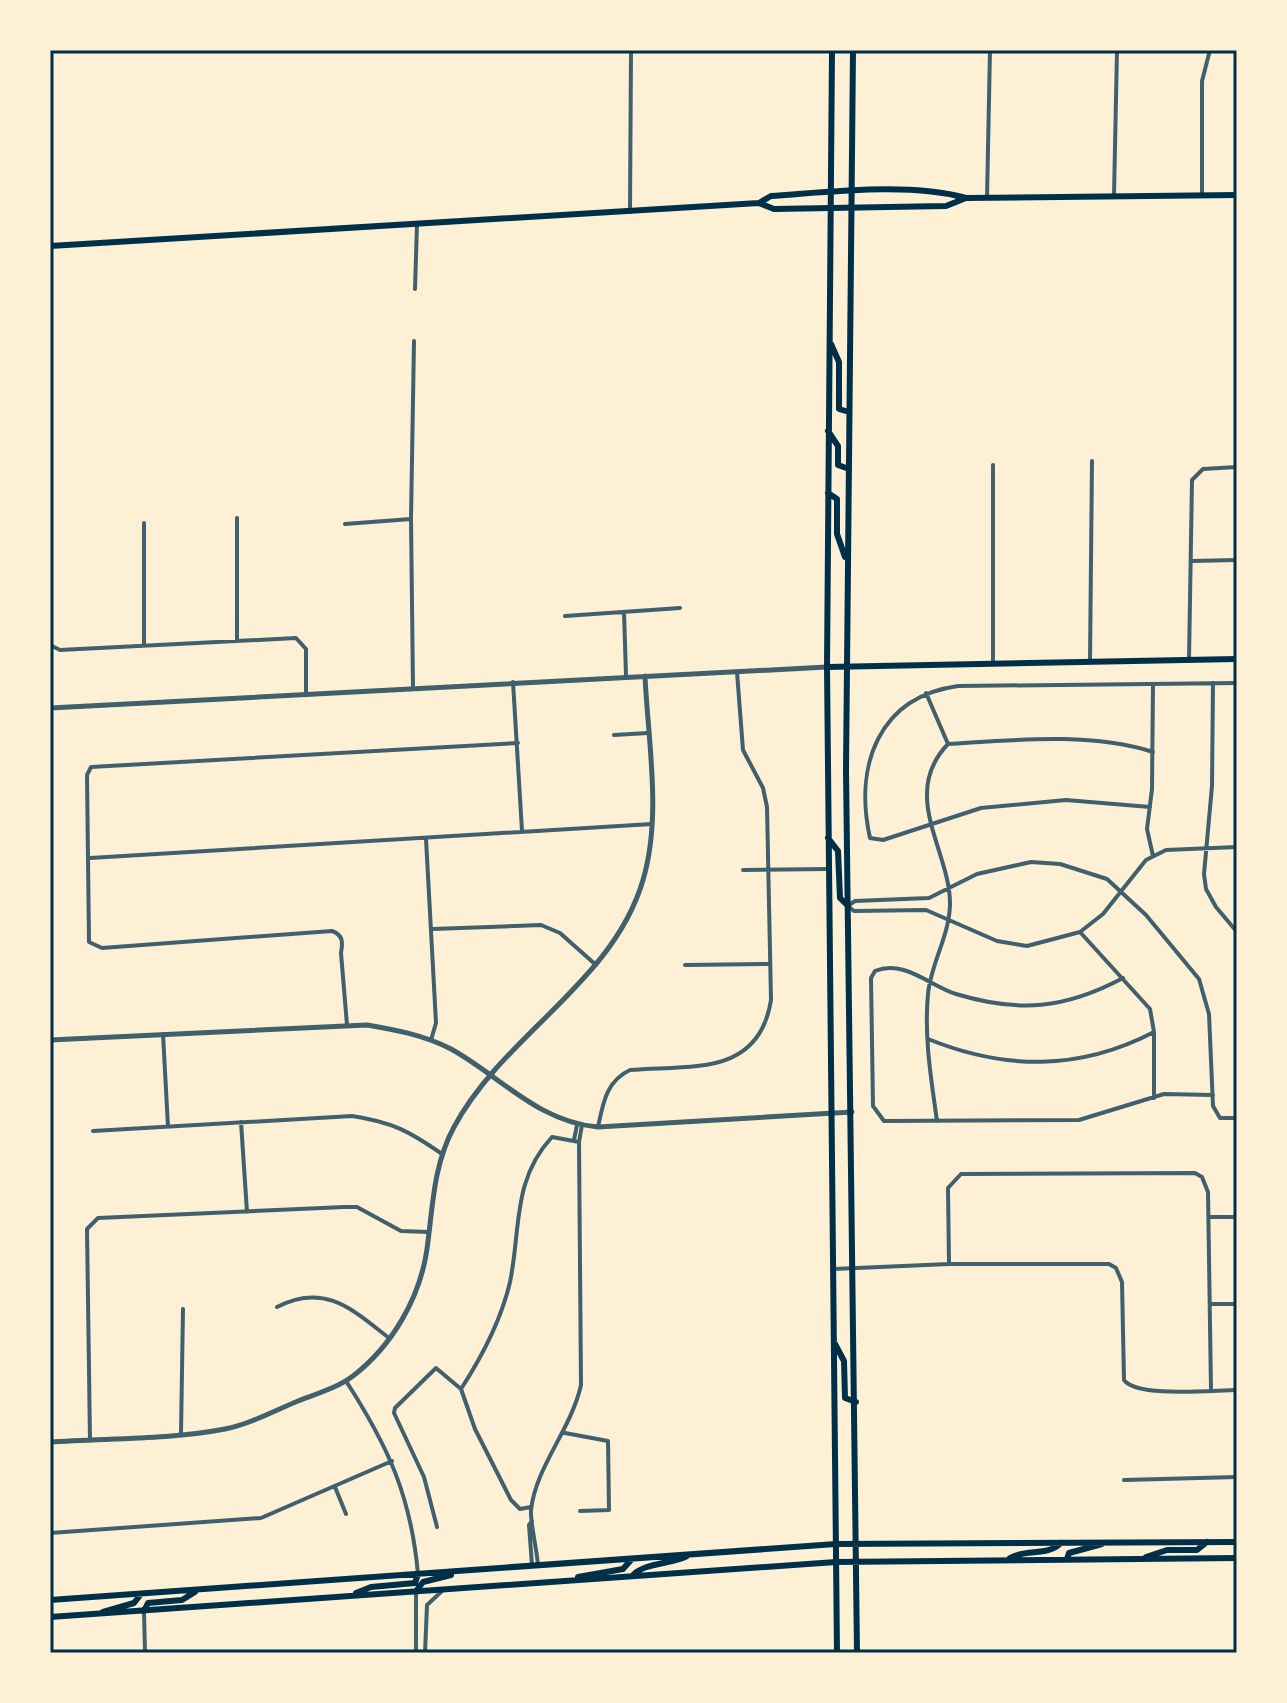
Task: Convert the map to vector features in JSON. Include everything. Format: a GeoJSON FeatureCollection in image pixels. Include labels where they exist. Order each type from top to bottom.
{"type":"FeatureCollection","features":[{"type":"Feature","properties":{"kind":"main road"},"geometry":{"type":"LineString","coordinates":[[832,50],[827,667],[837,1653]]}},
{"type":"Feature","properties":{"kind":"main road"},"geometry":{"type":"LineString","coordinates":[[853,50],[846,667],[857,1653]]}},
{"type":"Feature","properties":{"kind":"main road"},"geometry":{"type":"LineString","coordinates":[[759,203],[771,196],[851,192],[944,192],[966,198],[1237,195]]}},
{"type":"Feature","properties":{"kind":"main road"},"geometry":{"type":"LineString","coordinates":[[50,246],[759,203],[774,209],[946,206],[966,198]]}},
{"type":"Feature","properties":{"kind":"main road"},"geometry":{"type":"LineString","coordinates":[[829,340],[839,362],[839,409],[849,412]]}},
{"type":"Feature","properties":{"kind":"main road"},"geometry":{"type":"LineString","coordinates":[[828,431],[838,446],[838,465],[849,469]]}},
{"type":"Feature","properties":{"kind":"main road"},"geometry":{"type":"LineString","coordinates":[[828,493],[837,501],[837,534],[847,564]]}},
{"type":"Feature","properties":{"kind":"main road"},"geometry":{"type":"LineString","coordinates":[[827,667],[1237,659]]}},
{"type":"Feature","properties":{"kind":"main road"},"geometry":{"type":"LineString","coordinates":[[828,838],[838,851],[840,898],[848,906]]}},
{"type":"Feature","properties":{"kind":"main road"},"geometry":{"type":"LineString","coordinates":[[833,1341],[844,1361],[845,1398],[856,1402]]}},
{"type":"Feature","properties":{"kind":"main road"},"geometry":{"type":"LineString","coordinates":[[1067,1559],[1069,1553],[1088,1551],[1105,1542]]}},
{"type":"Feature","properties":{"kind":"main road"},"geometry":{"type":"LineString","coordinates":[[1139,1559],[1167,1550],[1201,1550],[1207,1542]]}},
{"type":"Feature","properties":{"kind":"main road"},"geometry":{"type":"LineString","coordinates":[[50,1600],[856,1543],[1237,1542]]}},
{"type":"Feature","properties":{"kind":"main road"},"geometry":{"type":"LineString","coordinates":[[1007,1560],[1021,1552],[1051,1551],[1061,1543]]}},
{"type":"Feature","properties":{"kind":"main road"},"geometry":{"type":"LineString","coordinates":[[632,1576],[642,1568],[671,1564],[690,1555]]}},
{"type":"Feature","properties":{"kind":"main road"},"geometry":{"type":"LineString","coordinates":[[50,1617],[836,1562],[1237,1558]]}},
{"type":"Feature","properties":{"kind":"main road"},"geometry":{"type":"LineString","coordinates":[[567,1581],[596,1571],[623,1569],[631,1560]]}},
{"type":"Feature","properties":{"kind":"main road"},"geometry":{"type":"LineString","coordinates":[[416,1592],[423,1582],[458,1572]]}},
{"type":"Feature","properties":{"kind":"main road"},"geometry":{"type":"LineString","coordinates":[[349,1596],[371,1587],[415,1583],[418,1574]]}},
{"type":"Feature","properties":{"kind":"main road"},"geometry":{"type":"LineString","coordinates":[[144,1611],[148,1603],[182,1600],[198,1590]]}},
{"type":"Feature","properties":{"kind":"main road"},"geometry":{"type":"LineString","coordinates":[[100,1614],[134,1603],[141,1594]]}},
{"type":"Feature","properties":{"kind":"street"},"geometry":{"type":"LineString","coordinates":[[630,212],[631,50]]}},
{"type":"Feature","properties":{"kind":"street"},"geometry":{"type":"LineString","coordinates":[[987,198],[990,50]]}},
{"type":"Feature","properties":{"kind":"street"},"geometry":{"type":"LineString","coordinates":[[1114,196],[1117,50]]}},
{"type":"Feature","properties":{"kind":"street"},"geometry":{"type":"LineString","coordinates":[[1202,196],[1202,81],[1210,50]]}},
{"type":"Feature","properties":{"kind":"street"},"geometry":{"type":"LineString","coordinates":[[415,289],[417,224]]}},
{"type":"Feature","properties":{"kind":"street"},"geometry":{"type":"LineString","coordinates":[[413,688],[411,519],[414,341]]}},
{"type":"Feature","properties":{"kind":"street"},"geometry":{"type":"LineString","coordinates":[[1090,661],[1092,461]]}},
{"type":"Feature","properties":{"kind":"street"},"geometry":{"type":"LineString","coordinates":[[993,465],[993,663]]}},
{"type":"Feature","properties":{"kind":"street"},"geometry":{"type":"LineString","coordinates":[[1189,660],[1192,480],[1196,472],[1237,467]]}},
{"type":"Feature","properties":{"kind":"street"},"geometry":{"type":"LineString","coordinates":[[237,518],[237,640]]}},
{"type":"Feature","properties":{"kind":"street"},"geometry":{"type":"LineString","coordinates":[[345,524],[411,519]]}},
{"type":"Feature","properties":{"kind":"street"},"geometry":{"type":"LineString","coordinates":[[144,523],[144,645]]}},
{"type":"Feature","properties":{"kind":"street"},"geometry":{"type":"LineString","coordinates":[[1191,561],[1237,560]]}},
{"type":"Feature","properties":{"kind":"street"},"geometry":{"type":"LineString","coordinates":[[565,616],[680,608]]}},
{"type":"Feature","properties":{"kind":"street"},"geometry":{"type":"LineString","coordinates":[[624,612],[626,676]]}},
{"type":"Feature","properties":{"kind":"street"},"geometry":{"type":"LineString","coordinates":[[51,646],[144,645],[288,637],[301,642],[307,655],[306,695]]}},
{"type":"Feature","properties":{"kind":"street"},"geometry":{"type":"LineString","coordinates":[[50,708],[827,667]]}},
{"type":"Feature","properties":{"kind":"street"},"geometry":{"type":"LineString","coordinates":[[598,1127],[610,1086],[622,1074],[630,1070],[724,1062],[750,1049],[768,1019],[767,807],[763,788],[743,750],[737,670]]}},
{"type":"Feature","properties":{"kind":"street"},"geometry":{"type":"LineString","coordinates":[[50,1442],[181,1433],[236,1425],[346,1381],[389,1338],[414,1296],[422,1275],[432,1190],[442,1154],[457,1121],[489,1075],[596,965],[626,923],[637,898],[649,853],[652,824],[645,676]]}},
{"type":"Feature","properties":{"kind":"street"},"geometry":{"type":"LineString","coordinates":[[513,682],[522,832]]}},
{"type":"Feature","properties":{"kind":"street"},"geometry":{"type":"LineString","coordinates":[[1213,683],[1212,786],[1205,846],[1206,889],[1237,932]]}},
{"type":"Feature","properties":{"kind":"street"},"geometry":{"type":"LineString","coordinates":[[1150,807],[1066,800],[981,808],[883,840],[870,838],[866,819],[871,756],[876,741],[902,707],[926,693],[958,686],[1237,683]]}},
{"type":"Feature","properties":{"kind":"street"},"geometry":{"type":"LineString","coordinates":[[1153,684],[1153,752],[1147,843],[1153,856]]}},
{"type":"Feature","properties":{"kind":"street"},"geometry":{"type":"LineString","coordinates":[[926,693],[948,744]]}},
{"type":"Feature","properties":{"kind":"street"},"geometry":{"type":"LineString","coordinates":[[614,735],[648,733]]}},
{"type":"Feature","properties":{"kind":"street"},"geometry":{"type":"LineString","coordinates":[[937,1121],[927,1072],[930,981],[949,918],[950,888],[929,825],[929,781],[936,756],[948,744],[1105,740],[1153,752]]}},
{"type":"Feature","properties":{"kind":"street"},"geometry":{"type":"LineString","coordinates":[[347,1025],[341,953],[343,943],[339,935],[332,931],[102,948],[92,944],[87,937],[90,858],[87,775],[91,767],[518,743]]}},
{"type":"Feature","properties":{"kind":"street"},"geometry":{"type":"LineString","coordinates":[[90,858],[652,824]]}},
{"type":"Feature","properties":{"kind":"street"},"geometry":{"type":"LineString","coordinates":[[426,839],[436,1023],[431,1041]]}},
{"type":"Feature","properties":{"kind":"street"},"geometry":{"type":"LineString","coordinates":[[1237,847],[1166,850],[1153,856],[1121,890],[1103,914],[1080,932],[1027,946],[997,941],[926,910],[854,911],[848,906],[855,901],[929,898],[977,874],[1031,862],[1107,879],[1121,890],[1183,957],[1199,979],[1209,1014],[1213,1106],[1220,1118],[1237,1118]]}},
{"type":"Feature","properties":{"kind":"street"},"geometry":{"type":"LineString","coordinates":[[743,870],[828,869]]}},
{"type":"Feature","properties":{"kind":"street"},"geometry":{"type":"LineString","coordinates":[[432,929],[541,925],[560,933],[596,965]]}},
{"type":"Feature","properties":{"kind":"street"},"geometry":{"type":"LineString","coordinates":[[1080,932],[1150,1009],[1154,1032],[1154,1098]]}},
{"type":"Feature","properties":{"kind":"street"},"geometry":{"type":"LineString","coordinates":[[685,965],[770,964]]}},
{"type":"Feature","properties":{"kind":"street"},"geometry":{"type":"LineString","coordinates":[[1123,978],[1090,996],[1052,1006],[1008,1006],[954,993],[898,969],[882,968],[871,978],[873,1106],[884,1121],[1079,1120],[1164,1094],[1213,1095]]}},
{"type":"Feature","properties":{"kind":"street"},"geometry":{"type":"LineString","coordinates":[[50,1040],[347,1025],[409,1032],[431,1041],[545,1112],[580,1125],[598,1127],[853,1112]]}},
{"type":"Feature","properties":{"kind":"street"},"geometry":{"type":"LineString","coordinates":[[928,1039],[963,1053],[991,1059],[1059,1063],[1089,1058],[1154,1032]]}},
{"type":"Feature","properties":{"kind":"street"},"geometry":{"type":"LineString","coordinates":[[163,1034],[168,1127]]}},
{"type":"Feature","properties":{"kind":"street"},"geometry":{"type":"LineString","coordinates":[[93,1131],[352,1116],[387,1121],[405,1129],[442,1154]]}},
{"type":"Feature","properties":{"kind":"street"},"geometry":{"type":"LineString","coordinates":[[241,1122],[247,1212]]}},
{"type":"Feature","properties":{"kind":"street"},"geometry":{"type":"LineString","coordinates":[[535,1566],[531,1507],[546,1463],[575,1412],[582,1370],[576,1141],[580,1125]]}},
{"type":"Feature","properties":{"kind":"street"},"geometry":{"type":"LineString","coordinates":[[461,1389],[484,1351],[504,1306],[515,1255],[519,1199],[526,1175],[552,1137],[576,1141]]}},
{"type":"Feature","properties":{"kind":"street"},"geometry":{"type":"LineString","coordinates":[[949,1264],[948,1188],[953,1179],[961,1174],[1187,1172],[1202,1177],[1208,1192],[1211,1390]]}},
{"type":"Feature","properties":{"kind":"street"},"geometry":{"type":"LineString","coordinates":[[90,1440],[87,1229],[91,1222],[98,1218],[357,1207],[401,1231],[429,1232]]}},
{"type":"Feature","properties":{"kind":"street"},"geometry":{"type":"LineString","coordinates":[[1209,1217],[1237,1217]]}},
{"type":"Feature","properties":{"kind":"street"},"geometry":{"type":"LineString","coordinates":[[833,1269],[855,1265],[1101,1262],[1116,1268],[1122,1282],[1124,1380],[1128,1386],[1143,1391],[1237,1390]]}},
{"type":"Feature","properties":{"kind":"street"},"geometry":{"type":"LineString","coordinates":[[277,1307],[296,1300],[340,1300],[389,1338]]}},
{"type":"Feature","properties":{"kind":"street"},"geometry":{"type":"LineString","coordinates":[[1210,1304],[1237,1304]]}},
{"type":"Feature","properties":{"kind":"street"},"geometry":{"type":"LineString","coordinates":[[181,1433],[183,1309]]}},
{"type":"Feature","properties":{"kind":"street"},"geometry":{"type":"LineString","coordinates":[[437,1527],[424,1477],[394,1413],[436,1368],[461,1389],[475,1429],[511,1500],[520,1509],[531,1507]]}},
{"type":"Feature","properties":{"kind":"street"},"geometry":{"type":"LineString","coordinates":[[346,1381],[392,1461],[412,1524],[418,1574]]}},
{"type":"Feature","properties":{"kind":"street"},"geometry":{"type":"LineString","coordinates":[[565,1433],[608,1441],[609,1510],[580,1511]]}},
{"type":"Feature","properties":{"kind":"street"},"geometry":{"type":"LineString","coordinates":[[50,1533],[261,1518],[392,1461]]}},
{"type":"Feature","properties":{"kind":"street"},"geometry":{"type":"LineString","coordinates":[[1124,1480],[1237,1477]]}},
{"type":"Feature","properties":{"kind":"street"},"geometry":{"type":"LineString","coordinates":[[335,1487],[346,1514]]}},
{"type":"Feature","properties":{"kind":"street"},"geometry":{"type":"LineString","coordinates":[[425,1653],[427,1605],[444,1590]]}},
{"type":"Feature","properties":{"kind":"street"},"geometry":{"type":"LineString","coordinates":[[416,1592],[416,1653]]}},
{"type":"Feature","properties":{"kind":"street"},"geometry":{"type":"LineString","coordinates":[[144,1611],[145,1653]]}}]}
